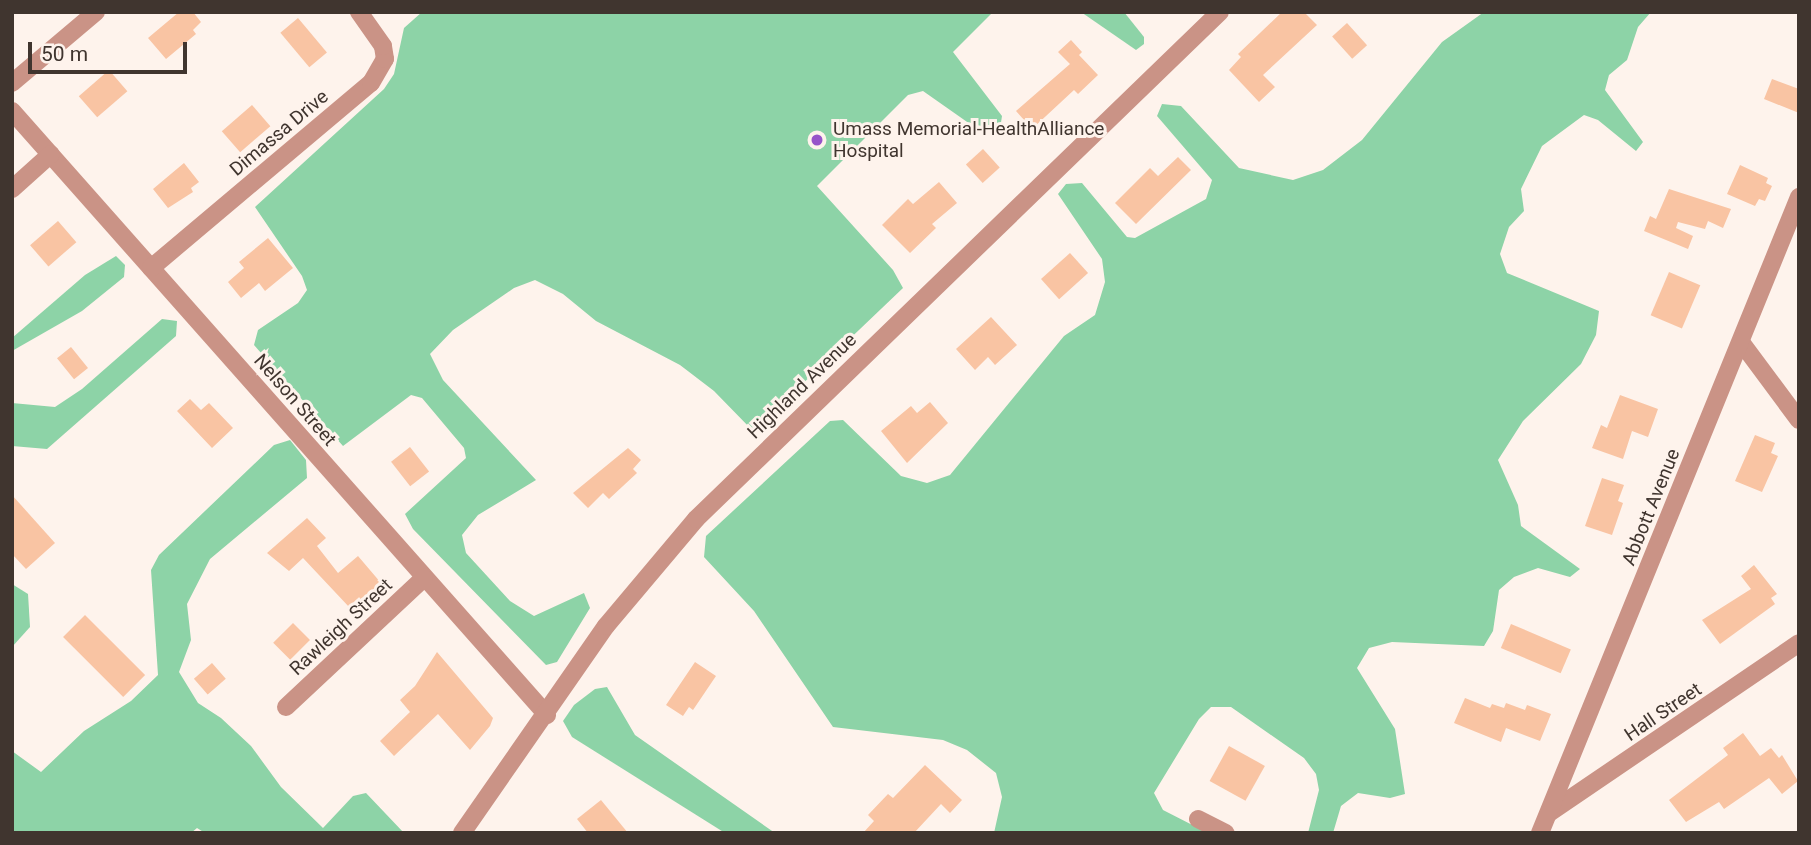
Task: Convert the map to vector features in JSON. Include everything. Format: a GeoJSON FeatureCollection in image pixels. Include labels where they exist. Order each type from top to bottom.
{"type":"FeatureCollection","features":[{"type":"Feature","properties":{"kind":"street"},"geometry":{"type":"LineString","coordinates":[[12,83],[96,12]]}},
{"type":"Feature","properties":{"kind":"street","name":"Dimassa Drive"},"geometry":{"type":"LineString","coordinates":[[151,268],[371,83],[385,59],[383,46],[359,12]]}},
{"type":"Feature","properties":{"kind":"street","name":"Highland Avenue"},"geometry":{"type":"LineString","coordinates":[[462,833],[629,597],[726,487],[1220,12]]}},
{"type":"Feature","properties":{"kind":"street","name":"Nelson Street"},"geometry":{"type":"LineString","coordinates":[[12,111],[547,715]]}},
{"type":"Feature","properties":{"kind":"street"},"geometry":{"type":"LineString","coordinates":[[12,188],[51,154]]}},
{"type":"Feature","properties":{"kind":"street","name":"Abbott Avenue"},"geometry":{"type":"LineString","coordinates":[[1540,833],[1799,197]]}},
{"type":"Feature","properties":{"kind":"street"},"geometry":{"type":"LineString","coordinates":[[1741,342],[1799,420]]}},
{"type":"Feature","properties":{"kind":"street","name":"Rawleigh Street"},"geometry":{"type":"LineString","coordinates":[[286,708],[424,578]]}},
{"type":"Feature","properties":{"kind":"street","name":"Hall Street"},"geometry":{"type":"LineString","coordinates":[[1549,813],[1799,643]]}},
{"type":"Feature","properties":{"kind":"street"},"geometry":{"type":"LineString","coordinates":[[1198,819],[1226,833]]}},
{"type":"Feature","properties":{"kind":"green space"},"geometry":{"type":"Polygon","coordinates":[[[422,12],[993,12],[953,52],[1002,116],[1000,129],[970,124],[923,91],[908,95],[817,186],[893,270],[903,288],[753,431],[714,391],[680,365],[596,321],[563,294],[535,280],[514,288],[453,330],[430,354],[443,380],[536,480],[478,515],[462,535],[466,553],[510,601],[534,616],[584,593],[590,608],[557,662],[546,665],[413,529],[405,514],[466,458],[464,448],[422,398],[411,395],[343,446],[254,345],[258,330],[298,303],[307,290],[302,276],[255,207],[384,89],[394,74],[404,28],[422,12]]]}},
{"type":"Feature","properties":{"kind":"green space"},"geometry":{"type":"Polygon","coordinates":[[[1081,12],[1124,12],[1144,37],[1144,44],[1136,50],[1081,12]]]}},
{"type":"Feature","properties":{"kind":"green space"},"geometry":{"type":"Polygon","coordinates":[[[1484,12],[1651,12],[1638,27],[1627,60],[1609,75],[1605,90],[1643,142],[1636,151],[1598,120],[1584,115],[1542,146],[1521,189],[1524,211],[1509,227],[1500,254],[1507,273],[1599,311],[1596,335],[1581,364],[1523,421],[1498,460],[1518,505],[1521,526],[1580,569],[1570,577],[1538,568],[1514,577],[1499,590],[1493,631],[1484,646],[1392,642],[1369,648],[1357,668],[1395,729],[1405,794],[1390,798],[1358,793],[1341,806],[1333,833],[1308,833],[1319,790],[1316,774],[1304,758],[1231,707],[1211,707],[1199,719],[1154,793],[1163,810],[1208,833],[994,833],[1002,797],[996,773],[967,750],[943,740],[833,727],[754,611],[704,557],[706,536],[830,421],[843,420],[901,476],[927,483],[950,475],[1064,336],[1095,315],[1105,282],[1102,259],[1058,194],[1066,184],[1082,183],[1127,237],[1135,238],[1206,199],[1212,180],[1157,116],[1162,104],[1181,106],[1239,168],[1293,180],[1323,170],[1362,140],[1442,42],[1484,12]]]}},
{"type":"Feature","properties":{"kind":"green space"},"geometry":{"type":"Polygon","coordinates":[[[116,256],[125,265],[124,277],[82,311],[12,351],[12,338],[85,275],[116,256]]]}},
{"type":"Feature","properties":{"kind":"green space"},"geometry":{"type":"Polygon","coordinates":[[[162,319],[177,321],[176,336],[47,449],[12,446],[12,403],[55,407],[82,389],[162,319]]]}},
{"type":"Feature","properties":{"kind":"green space"},"geometry":{"type":"Polygon","coordinates":[[[290,440],[306,460],[307,478],[210,559],[187,604],[191,640],[179,672],[198,703],[221,718],[251,746],[281,787],[323,828],[353,796],[366,793],[404,833],[205,833],[197,828],[191,833],[12,833],[12,751],[41,772],[84,731],[131,701],[158,675],[151,570],[159,555],[274,445],[290,440]]]}},
{"type":"Feature","properties":{"kind":"green space"},"geometry":{"type":"Polygon","coordinates":[[[12,584],[28,594],[30,627],[12,647],[12,584]]]}},
{"type":"Feature","properties":{"kind":"green space"},"geometry":{"type":"Polygon","coordinates":[[[607,687],[635,735],[775,833],[725,833],[572,737],[563,721],[574,705],[595,689],[607,687]]]}},
{"type":"Feature","properties":{"kind":"building"},"geometry":{"type":"Polygon","coordinates":[[[179,12],[193,12],[201,22],[193,30],[196,34],[166,59],[148,38],[179,12]]]}},
{"type":"Feature","properties":{"kind":"building"},"geometry":{"type":"Polygon","coordinates":[[[1282,12],[1304,12],[1317,25],[1263,75],[1275,87],[1259,102],[1229,70],[1241,57],[1238,54],[1282,12]]]}},
{"type":"Feature","properties":{"kind":"building"},"geometry":{"type":"Polygon","coordinates":[[[298,18],[327,52],[309,67],[280,33],[298,18]]]}},
{"type":"Feature","properties":{"kind":"building"},"geometry":{"type":"Polygon","coordinates":[[[1347,23],[1367,45],[1352,59],[1332,36],[1347,23]]]}},
{"type":"Feature","properties":{"kind":"building"},"geometry":{"type":"Polygon","coordinates":[[[1071,40],[1082,52],[1079,55],[1098,75],[1078,94],[1074,90],[1032,129],[1016,111],[1070,64],[1058,52],[1071,40]]]}},
{"type":"Feature","properties":{"kind":"building"},"geometry":{"type":"Polygon","coordinates":[[[109,70],[127,91],[97,117],[79,96],[109,70]]]}},
{"type":"Feature","properties":{"kind":"building"},"geometry":{"type":"Polygon","coordinates":[[[1772,79],[1799,89],[1799,113],[1764,99],[1772,79]]]}},
{"type":"Feature","properties":{"kind":"building"},"geometry":{"type":"Polygon","coordinates":[[[252,105],[270,126],[240,152],[222,131],[252,105]]]}},
{"type":"Feature","properties":{"kind":"building"},"geometry":{"type":"Polygon","coordinates":[[[983,149],[1000,168],[983,183],[966,164],[983,149]]]}},
{"type":"Feature","properties":{"kind":"building"},"geometry":{"type":"Polygon","coordinates":[[[1178,157],[1191,170],[1136,224],[1115,203],[1150,168],[1158,176],[1178,157]]]}},
{"type":"Feature","properties":{"kind":"building"},"geometry":{"type":"Polygon","coordinates":[[[184,163],[199,182],[191,188],[193,192],[168,208],[153,189],[184,163]]]}},
{"type":"Feature","properties":{"kind":"building"},"geometry":{"type":"Polygon","coordinates":[[[1740,165],[1768,178],[1766,183],[1772,186],[1765,201],[1759,199],[1755,206],[1727,194],[1740,165]]]}},
{"type":"Feature","properties":{"kind":"building"},"geometry":{"type":"Polygon","coordinates":[[[939,182],[957,203],[932,224],[936,228],[910,253],[882,225],[908,199],[913,204],[939,182]]]}},
{"type":"Feature","properties":{"kind":"building"},"geometry":{"type":"Polygon","coordinates":[[[1669,189],[1731,209],[1723,228],[1708,221],[1705,229],[1678,222],[1676,228],[1693,236],[1688,249],[1644,231],[1650,216],[1656,219],[1669,189]]]}},
{"type":"Feature","properties":{"kind":"building"},"geometry":{"type":"Polygon","coordinates":[[[58,221],[76,242],[48,266],[30,245],[58,221]]]}},
{"type":"Feature","properties":{"kind":"building"},"geometry":{"type":"Polygon","coordinates":[[[268,238],[293,268],[265,291],[259,283],[241,298],[228,282],[244,268],[239,262],[268,238]]]}},
{"type":"Feature","properties":{"kind":"building"},"geometry":{"type":"Polygon","coordinates":[[[1070,253],[1088,273],[1059,299],[1041,279],[1070,253]]]}},
{"type":"Feature","properties":{"kind":"building"},"geometry":{"type":"Polygon","coordinates":[[[1669,272],[1700,285],[1682,329],[1651,315],[1669,272]]]}},
{"type":"Feature","properties":{"kind":"building"},"geometry":{"type":"Polygon","coordinates":[[[991,317],[1017,345],[995,365],[988,357],[975,370],[956,349],[991,317]]]}},
{"type":"Feature","properties":{"kind":"building"},"geometry":{"type":"Polygon","coordinates":[[[71,347],[88,368],[74,379],[57,358],[71,347]]]}},
{"type":"Feature","properties":{"kind":"building"},"geometry":{"type":"Polygon","coordinates":[[[1620,395],[1658,409],[1648,437],[1632,431],[1623,459],[1592,448],[1601,425],[1607,428],[1620,395]]]}},
{"type":"Feature","properties":{"kind":"building"},"geometry":{"type":"Polygon","coordinates":[[[190,399],[201,410],[209,403],[233,428],[212,448],[177,411],[190,399]]]}},
{"type":"Feature","properties":{"kind":"building"},"geometry":{"type":"Polygon","coordinates":[[[930,402],[948,423],[907,463],[881,431],[911,406],[917,413],[930,402]]]}},
{"type":"Feature","properties":{"kind":"building"},"geometry":{"type":"Polygon","coordinates":[[[1755,435],[1775,443],[1771,453],[1778,456],[1762,492],[1735,481],[1755,435]]]}},
{"type":"Feature","properties":{"kind":"building"},"geometry":{"type":"Polygon","coordinates":[[[410,447],[429,471],[410,486],[391,462],[410,447]]]}},
{"type":"Feature","properties":{"kind":"building"},"geometry":{"type":"Polygon","coordinates":[[[628,448],[641,460],[633,469],[637,473],[609,499],[603,493],[588,508],[573,493],[628,448]]]}},
{"type":"Feature","properties":{"kind":"building"},"geometry":{"type":"Polygon","coordinates":[[[1602,478],[1624,485],[1618,501],[1623,503],[1612,535],[1585,526],[1602,478]]]}},
{"type":"Feature","properties":{"kind":"building"},"geometry":{"type":"Polygon","coordinates":[[[12,495],[55,543],[26,569],[12,554],[12,495]]]}},
{"type":"Feature","properties":{"kind":"building"},"geometry":{"type":"Polygon","coordinates":[[[307,518],[326,538],[317,546],[338,573],[358,556],[381,583],[370,592],[375,598],[361,610],[355,604],[350,608],[303,558],[289,571],[267,553],[307,518]]]}},
{"type":"Feature","properties":{"kind":"building"},"geometry":{"type":"Polygon","coordinates":[[[1754,565],[1777,594],[1771,598],[1775,604],[1720,644],[1702,620],[1751,589],[1741,576],[1754,565]]]}},
{"type":"Feature","properties":{"kind":"building"},"geometry":{"type":"Polygon","coordinates":[[[85,615],[145,675],[123,697],[63,637],[85,615]]]}},
{"type":"Feature","properties":{"kind":"building"},"geometry":{"type":"Polygon","coordinates":[[[293,623],[310,640],[290,660],[273,643],[293,623]]]}},
{"type":"Feature","properties":{"kind":"building"},"geometry":{"type":"Polygon","coordinates":[[[1511,624],[1571,649],[1561,673],[1501,648],[1511,624]]]}},
{"type":"Feature","properties":{"kind":"building"},"geometry":{"type":"Polygon","coordinates":[[[437,652],[493,718],[490,726],[470,750],[438,714],[394,756],[380,741],[410,712],[400,700],[415,686],[437,652]]]}},
{"type":"Feature","properties":{"kind":"building"},"geometry":{"type":"Polygon","coordinates":[[[695,662],[716,676],[693,710],[689,707],[683,716],[666,705],[695,662]]]}},
{"type":"Feature","properties":{"kind":"building"},"geometry":{"type":"Polygon","coordinates":[[[212,663],[226,679],[208,695],[194,679],[212,663]]]}},
{"type":"Feature","properties":{"kind":"building"},"geometry":{"type":"Polygon","coordinates":[[[1465,698],[1490,708],[1492,704],[1504,708],[1506,703],[1525,710],[1527,705],[1551,714],[1540,741],[1506,728],[1501,742],[1454,723],[1465,698]]]}},
{"type":"Feature","properties":{"kind":"building"},"geometry":{"type":"Polygon","coordinates":[[[1743,733],[1760,756],[1771,748],[1779,758],[1782,755],[1798,781],[1782,794],[1769,778],[1724,809],[1719,802],[1686,822],[1669,800],[1728,755],[1723,748],[1743,733]]]}},
{"type":"Feature","properties":{"kind":"building"},"geometry":{"type":"Polygon","coordinates":[[[1229,746],[1265,766],[1245,801],[1210,781],[1229,746]]]}},
{"type":"Feature","properties":{"kind":"building"},"geometry":{"type":"Polygon","coordinates":[[[925,765],[962,800],[950,813],[941,804],[914,833],[863,833],[874,821],[868,815],[888,794],[893,798],[925,765]]]}},
{"type":"Feature","properties":{"kind":"building"},"geometry":{"type":"Polygon","coordinates":[[[601,800],[628,833],[588,833],[577,819],[601,800]]]}},
{"type":"Feature","properties":{"kind":"place","name":"Umass Memorial-HealthAlliance Hospital"},"geometry":{"type":"Point","coordinates":[817,140]}}]}
